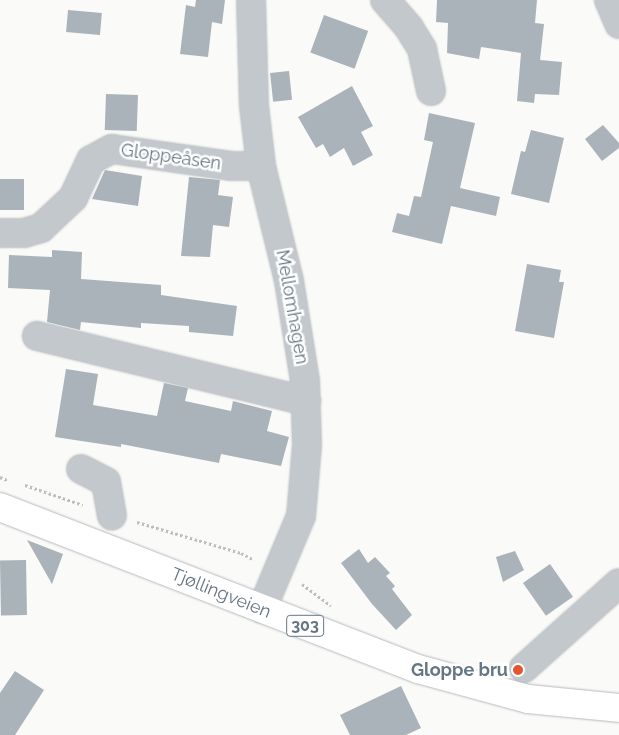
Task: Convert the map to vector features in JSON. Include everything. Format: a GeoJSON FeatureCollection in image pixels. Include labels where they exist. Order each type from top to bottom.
{"type":"FeatureCollection","features":[{"type":"Feature","properties":{"kind":"main road","name":"Tjøllingveien"},"geometry":{"type":"LineString","coordinates":[[0,507],[418,669],[482,689],[528,699],[619,708]]}},
{"type":"Feature","properties":{"kind":"street","name":"Mellomhagen"},"geometry":{"type":"LineString","coordinates":[[252,0],[250,47],[262,166],[289,281],[306,401],[308,445],[301,516],[279,573],[262,609]]}},
{"type":"Feature","properties":{"kind":"street"},"geometry":{"type":"LineString","coordinates":[[385,0],[409,28],[422,49],[432,91]]}},
{"type":"Feature","properties":{"kind":"street"},"geometry":{"type":"LineString","coordinates":[[609,0],[619,24]]}},
{"type":"Feature","properties":{"kind":"street","name":"Gloppeåsen"},"geometry":{"type":"LineString","coordinates":[[0,233],[24,233],[41,228],[73,198],[91,160],[112,149],[231,166],[262,166]]}},
{"type":"Feature","properties":{"kind":"street"},"geometry":{"type":"LineString","coordinates":[[36,336],[306,401]]}},
{"type":"Feature","properties":{"kind":"street"},"geometry":{"type":"LineString","coordinates":[[81,469],[106,482],[112,515]]}},
{"type":"Feature","properties":{"kind":"street"},"geometry":{"type":"LineString","coordinates":[[524,668],[619,583]]}},
{"type":"Feature","properties":{"kind":"path"},"geometry":{"type":"LineString","coordinates":[[0,477],[9,480]]}},
{"type":"Feature","properties":{"kind":"path"},"geometry":{"type":"LineString","coordinates":[[19,483],[112,515],[241,553],[312,589],[335,609]]}},
{"type":"Feature","properties":{"kind":"building"},"geometry":{"type":"Polygon","coordinates":[[[196,0],[225,0],[222,24],[212,22],[208,57],[180,54],[186,5],[195,7],[196,0]]]}},
{"type":"Feature","properties":{"kind":"building"},"geometry":{"type":"Polygon","coordinates":[[[437,0],[537,0],[535,23],[544,24],[540,60],[562,62],[559,95],[535,94],[534,103],[517,101],[521,53],[481,47],[479,59],[447,53],[448,23],[436,22],[437,0]]]}},
{"type":"Feature","properties":{"kind":"building"},"geometry":{"type":"Polygon","coordinates":[[[68,10],[102,13],[100,35],[66,32],[68,10]]]}},
{"type":"Feature","properties":{"kind":"building"},"geometry":{"type":"Polygon","coordinates":[[[324,15],[368,31],[354,69],[310,53],[324,15]]]}},
{"type":"Feature","properties":{"kind":"building"},"geometry":{"type":"Polygon","coordinates":[[[289,71],[292,100],[273,102],[270,73],[289,71]]]}},
{"type":"Feature","properties":{"kind":"building"},"geometry":{"type":"Polygon","coordinates":[[[352,86],[373,126],[361,132],[373,155],[353,166],[344,148],[330,157],[323,144],[316,148],[298,117],[352,86]]]}},
{"type":"Feature","properties":{"kind":"building"},"geometry":{"type":"Polygon","coordinates":[[[106,94],[138,95],[137,131],[105,130],[106,94]]]}},
{"type":"Feature","properties":{"kind":"building"},"geometry":{"type":"Polygon","coordinates":[[[429,113],[475,123],[460,188],[500,197],[496,216],[451,206],[442,244],[392,232],[397,213],[409,216],[414,196],[421,197],[433,142],[424,140],[429,113]]]}},
{"type":"Feature","properties":{"kind":"building"},"geometry":{"type":"Polygon","coordinates":[[[603,125],[619,143],[619,148],[602,161],[585,139],[603,125]]]}},
{"type":"Feature","properties":{"kind":"building"},"geometry":{"type":"Polygon","coordinates":[[[531,130],[564,138],[549,203],[511,194],[521,151],[525,152],[531,130]]]}},
{"type":"Feature","properties":{"kind":"building"},"geometry":{"type":"Polygon","coordinates":[[[105,170],[142,176],[138,206],[92,199],[105,170]]]}},
{"type":"Feature","properties":{"kind":"building"},"geometry":{"type":"Polygon","coordinates":[[[189,177],[220,180],[218,195],[233,197],[229,227],[213,225],[210,257],[181,256],[189,177]]]}},
{"type":"Feature","properties":{"kind":"building"},"geometry":{"type":"Polygon","coordinates":[[[0,179],[24,179],[24,210],[0,210],[0,179]]]}},
{"type":"Feature","properties":{"kind":"building"},"geometry":{"type":"Polygon","coordinates":[[[52,250],[82,252],[81,279],[161,285],[161,295],[237,306],[233,336],[189,332],[189,326],[141,323],[141,328],[81,322],[80,330],[47,322],[50,290],[8,288],[9,255],[52,257],[52,250]]]}},
{"type":"Feature","properties":{"kind":"building"},"geometry":{"type":"Polygon","coordinates":[[[527,264],[561,270],[559,282],[564,282],[554,338],[515,331],[527,264]]]}},
{"type":"Feature","properties":{"kind":"building"},"geometry":{"type":"Polygon","coordinates":[[[66,369],[98,374],[93,405],[157,416],[164,383],[188,388],[185,401],[231,411],[233,401],[272,411],[267,431],[289,437],[281,466],[221,454],[219,463],[121,444],[121,447],[55,437],[66,369]]]}},
{"type":"Feature","properties":{"kind":"building"},"geometry":{"type":"Polygon","coordinates":[[[27,540],[63,554],[52,584],[27,540]]]}},
{"type":"Feature","properties":{"kind":"building"},"geometry":{"type":"Polygon","coordinates":[[[359,549],[368,563],[375,557],[390,573],[386,576],[395,586],[392,589],[412,615],[396,630],[372,604],[341,563],[359,549]]]}},
{"type":"Feature","properties":{"kind":"building"},"geometry":{"type":"Polygon","coordinates":[[[515,551],[524,570],[503,582],[496,557],[515,551]]]}},
{"type":"Feature","properties":{"kind":"building"},"geometry":{"type":"Polygon","coordinates":[[[0,560],[26,560],[27,615],[1,615],[0,560]]]}},
{"type":"Feature","properties":{"kind":"building"},"geometry":{"type":"Polygon","coordinates":[[[550,564],[573,597],[546,616],[523,583],[550,564]]]}},
{"type":"Feature","properties":{"kind":"building"},"geometry":{"type":"Polygon","coordinates":[[[15,671],[44,690],[15,735],[0,735],[0,693],[15,671]]]}},
{"type":"Feature","properties":{"kind":"building"},"geometry":{"type":"Polygon","coordinates":[[[401,686],[421,728],[406,735],[350,735],[340,715],[401,686]]]}},
{"type":"Feature","properties":{"kind":"place","name":"Gloppe bru"},"geometry":{"type":"Point","coordinates":[518,670]}}]}
